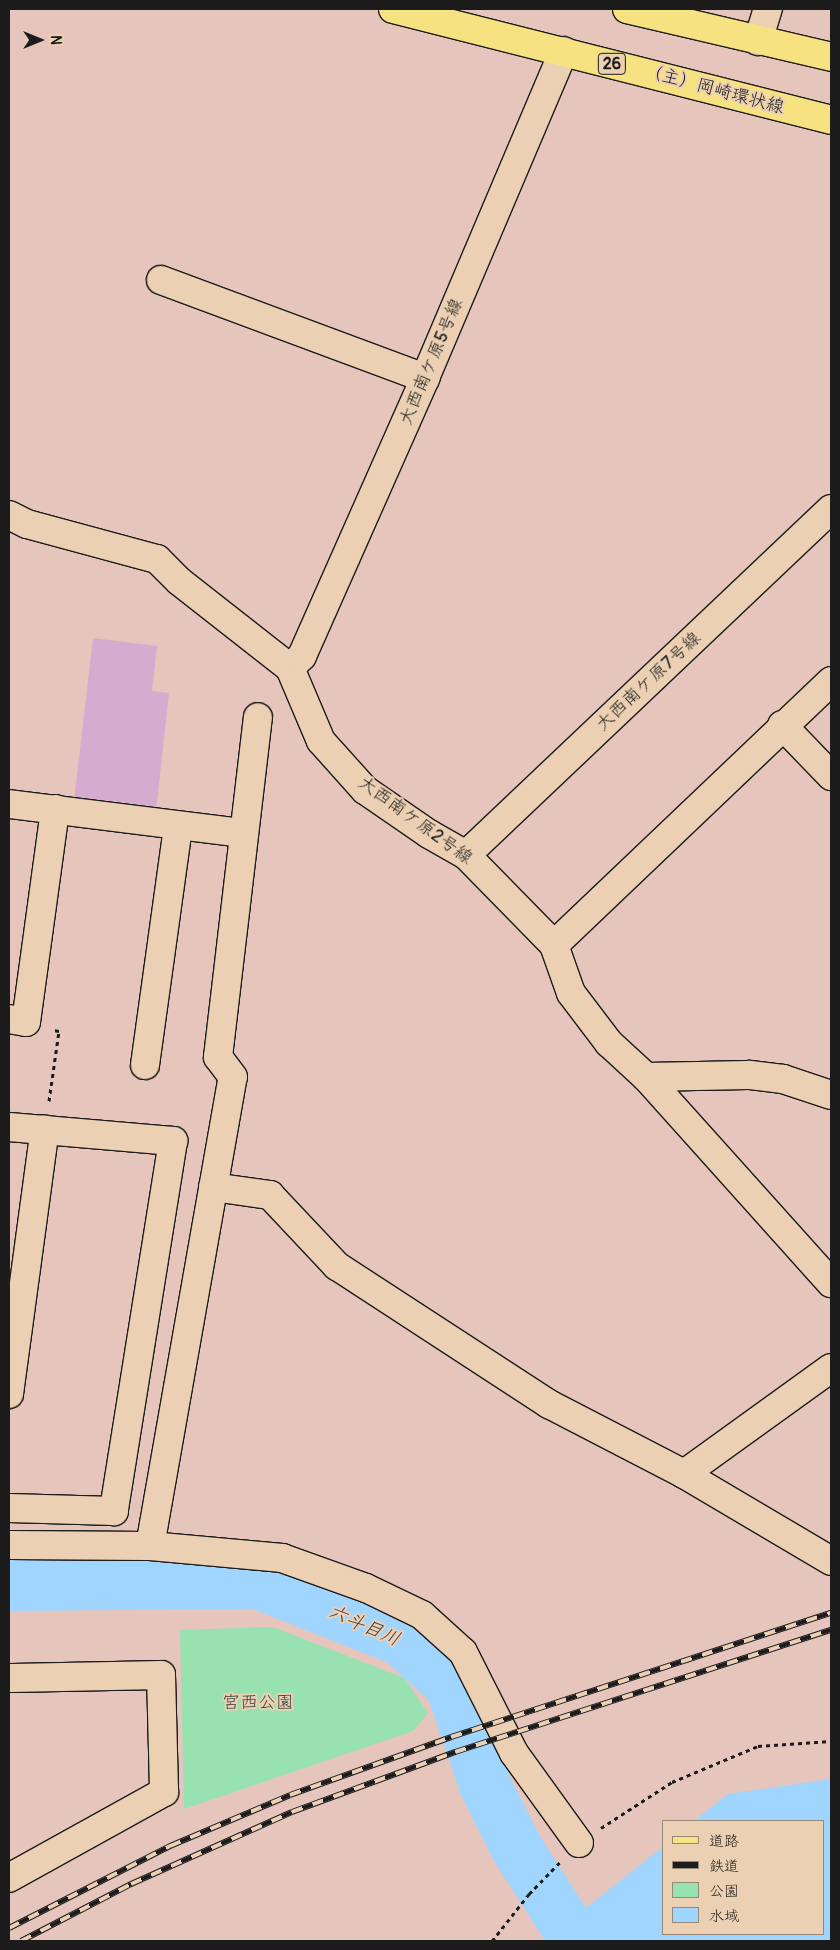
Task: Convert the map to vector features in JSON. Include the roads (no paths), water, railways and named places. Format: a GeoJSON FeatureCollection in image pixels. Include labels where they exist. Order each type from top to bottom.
{"type":"FeatureCollection","features":[{"type":"Feature","properties":{"kind":"main road","name":"（主）岡崎環状線"},"geometry":{"type":"LineString","coordinates":[[393,9],[831,120]]}},
{"type":"Feature","properties":{"kind":"main road"},"geometry":{"type":"LineString","coordinates":[[628,9],[831,57]]}},
{"type":"Feature","properties":{"kind":"street"},"geometry":{"type":"LineString","coordinates":[[758,41],[768,9]]}},
{"type":"Feature","properties":{"kind":"street","name":"大西南ケ原5号線"},"geometry":{"type":"LineString","coordinates":[[290,668],[302,656],[425,378],[564,51]]}},
{"type":"Feature","properties":{"kind":"street"},"geometry":{"type":"LineString","coordinates":[[161,280],[425,378]]}},
{"type":"Feature","properties":{"kind":"street","name":"大西南ケ原7号線"},"geometry":{"type":"LineString","coordinates":[[466,855],[831,509]]}},
{"type":"Feature","properties":{"kind":"street","name":"大西南ケ原2号線"},"geometry":{"type":"LineString","coordinates":[[9,515],[27,524],[157,559],[179,581],[290,668],[321,741],[365,790],[429,834],[466,855],[554,945],[570,993],[608,1043],[646,1077],[831,1283]]}},
{"type":"Feature","properties":{"kind":"street"},"geometry":{"type":"LineString","coordinates":[[554,945],[782,725],[831,681]]}},
{"type":"Feature","properties":{"kind":"street"},"geometry":{"type":"LineString","coordinates":[[150,1546],[233,1077],[218,1057],[258,717]]}},
{"type":"Feature","properties":{"kind":"street"},"geometry":{"type":"LineString","coordinates":[[782,725],[831,776]]}},
{"type":"Feature","properties":{"kind":"street"},"geometry":{"type":"LineString","coordinates":[[9,804],[178,827],[243,833]]}},
{"type":"Feature","properties":{"kind":"street"},"geometry":{"type":"LineString","coordinates":[[9,1019],[26,1022],[55,809]]}},
{"type":"Feature","properties":{"kind":"street"},"geometry":{"type":"LineString","coordinates":[[145,1065],[178,827]]}},
{"type":"Feature","properties":{"kind":"street"},"geometry":{"type":"LineString","coordinates":[[646,1077],[748,1075],[782,1079],[831,1095]]}},
{"type":"Feature","properties":{"kind":"street"},"geometry":{"type":"LineString","coordinates":[[9,1126],[173,1141],[114,1511],[9,1508]]}},
{"type":"Feature","properties":{"kind":"street"},"geometry":{"type":"LineString","coordinates":[[9,1394],[45,1129]]}},
{"type":"Feature","properties":{"kind":"street"},"geometry":{"type":"LineString","coordinates":[[213,1187],[270,1195],[337,1266],[549,1404],[684,1474],[831,1562]]}},
{"type":"Feature","properties":{"kind":"street"},"geometry":{"type":"LineString","coordinates":[[684,1474],[831,1368]]}},
{"type":"Feature","properties":{"kind":"street"},"geometry":{"type":"LineString","coordinates":[[9,1545],[150,1546],[282,1558],[366,1588],[422,1615],[463,1652],[514,1753],[579,1843]]}},
{"type":"Feature","properties":{"kind":"street"},"geometry":{"type":"LineString","coordinates":[[9,1678],[161,1675],[164,1792],[9,1878]]}},
{"type":"Feature","properties":{"kind":"water"},"geometry":{"type":"Polygon","coordinates":[[[831,1779],[831,1941],[544,1941],[662,1848],[662,1935],[825,1935],[825,1820],[695,1820],[728,1794],[831,1779]]]}},
{"type":"Feature","properties":{"kind":"waterway","name":"六斗目川"},"geometry":{"type":"LineString","coordinates":[[9,1585],[258,1583],[401,1640],[451,1685],[485,1785],[516,1847],[576,1941]]}},
{"type":"Feature","properties":{"kind":"railway"},"geometry":{"type":"LineString","coordinates":[[9,1928],[170,1846],[290,1795],[451,1737],[831,1613]]}},
{"type":"Feature","properties":{"kind":"railway"},"geometry":{"type":"LineString","coordinates":[[21,1941],[131,1884],[292,1812],[455,1752],[831,1630]]}},
{"type":"Feature","properties":{"kind":"park label","name":"宮西公園"},"geometry":{"type":"Point","coordinates":[258,1703]}}]}
